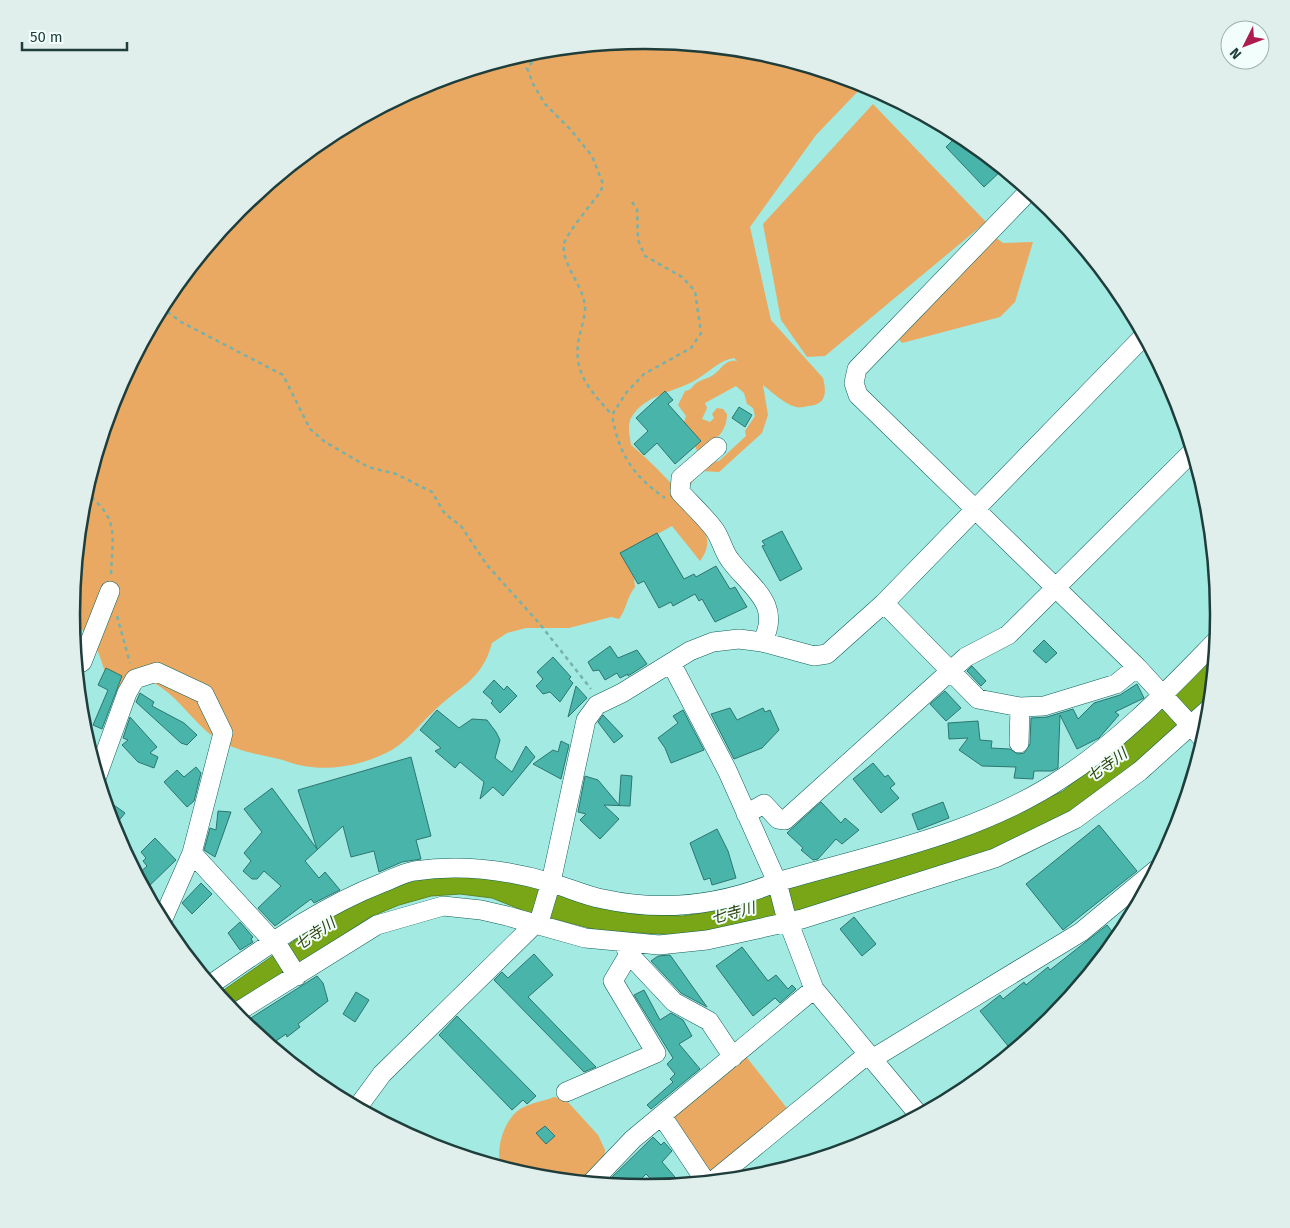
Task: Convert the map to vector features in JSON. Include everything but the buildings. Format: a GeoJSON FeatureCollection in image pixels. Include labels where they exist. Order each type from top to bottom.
{"type":"FeatureCollection","features":[{"type":"Feature","properties":{"kind":"street"},"geometry":{"type":"LineString","coordinates":[[1025,196],[856,369],[854,383],[858,395],[1136,667],[1197,732]]}},
{"type":"Feature","properties":{"kind":"street"},"geometry":{"type":"LineString","coordinates":[[361,1103],[382,1074],[537,922],[549,886],[586,720],[597,705],[690,651],[713,642],[739,639],[762,642],[814,656],[827,654],[884,603],[1140,340]]}},
{"type":"Feature","properties":{"kind":"street"},"geometry":{"type":"LineString","coordinates":[[717,447],[680,478],[684,496],[714,529],[730,560],[754,585],[767,606],[770,619],[768,630],[762,642]]}},
{"type":"Feature","properties":{"kind":"street"},"geometry":{"type":"LineString","coordinates":[[746,814],[764,804],[778,818],[785,820],[950,670],[966,657],[1008,635],[1187,456]]}},
{"type":"Feature","properties":{"kind":"street"},"geometry":{"type":"LineString","coordinates":[[82,662],[110,591]]}},
{"type":"Feature","properties":{"kind":"street"},"geometry":{"type":"LineString","coordinates":[[884,603],[978,699],[1020,707],[1044,706],[1116,684],[1136,667]]}},
{"type":"Feature","properties":{"kind":"street"},"geometry":{"type":"LineString","coordinates":[[216,982],[277,945],[348,896],[413,871],[474,867],[603,899],[663,904],[720,901],[778,886],[954,831],[1026,800],[1064,778],[1098,752],[1163,695],[1209,648]]}},
{"type":"Feature","properties":{"kind":"street"},"geometry":{"type":"LineString","coordinates":[[671,663],[727,770],[778,886],[787,918],[814,990],[915,1111]]}},
{"type":"Feature","properties":{"kind":"street"},"geometry":{"type":"LineString","coordinates":[[101,766],[127,693],[134,679],[157,672],[204,694],[223,732],[192,853],[165,913]]}},
{"type":"Feature","properties":{"kind":"street"},"geometry":{"type":"LineString","coordinates":[[1019,743],[1020,707]]}},
{"type":"Feature","properties":{"kind":"street"},"geometry":{"type":"LineString","coordinates":[[241,1010],[377,925],[443,906],[481,910],[537,922],[585,938],[626,948],[707,940],[995,858],[1092,808],[1140,771],[1200,717]]}},
{"type":"Feature","properties":{"kind":"street"},"geometry":{"type":"LineString","coordinates":[[192,853],[277,945],[296,974]]}},
{"type":"Feature","properties":{"kind":"street"},"geometry":{"type":"LineString","coordinates":[[721,1174],[870,1056],[1081,932],[1144,880]]}},
{"type":"Feature","properties":{"kind":"street"},"geometry":{"type":"LineString","coordinates":[[626,948],[674,1002],[709,1021],[733,1057]]}},
{"type":"Feature","properties":{"kind":"street"},"geometry":{"type":"LineString","coordinates":[[566,1092],[656,1053],[613,982],[626,948]]}},
{"type":"Feature","properties":{"kind":"street"},"geometry":{"type":"LineString","coordinates":[[597,1177],[633,1138],[814,990]]}},
{"type":"Feature","properties":{"kind":"street"},"geometry":{"type":"LineString","coordinates":[[662,1116],[702,1176]]}},
{"type":"Feature","properties":{"kind":"path"},"geometry":{"type":"LineString","coordinates":[[534,60],[527,68],[533,84],[545,104],[571,130],[592,156],[603,184],[601,191],[564,242],[563,256],[574,275],[585,305],[577,348],[578,369],[592,392],[612,415],[616,440],[628,465],[650,488],[668,500],[684,496]]}},
{"type":"Feature","properties":{"kind":"path"},"geometry":{"type":"LineString","coordinates":[[612,415],[626,394],[644,374],[691,348],[701,333],[694,291],[682,277],[645,256],[638,240],[637,209],[632,202]]}},
{"type":"Feature","properties":{"kind":"path"},"geometry":{"type":"LineString","coordinates":[[167,312],[181,322],[283,375],[310,429],[324,442],[368,467],[396,474],[432,492],[445,514],[461,526],[487,565],[539,623],[592,690]]}},
{"type":"Feature","properties":{"kind":"path"},"geometry":{"type":"LineString","coordinates":[[92,497],[99,502],[110,516],[114,533],[110,591],[134,679]]}},
{"type":"Feature","properties":{"kind":"shaded area"},"geometry":{"type":"Polygon","coordinates":[[[608,50],[682,50],[719,54],[791,68],[858,91],[816,135],[750,227],[771,320],[823,378],[824,397],[822,401],[814,405],[796,407],[783,401],[763,385],[768,415],[762,433],[719,472],[701,471],[688,488],[685,486],[705,463],[719,461],[746,436],[745,431],[755,416],[753,408],[747,404],[744,393],[736,386],[705,403],[707,408],[702,419],[710,422],[714,418],[712,414],[717,408],[723,409],[727,414],[725,427],[722,432],[714,441],[698,453],[684,422],[686,416],[678,405],[685,391],[714,375],[725,364],[737,361],[734,358],[723,361],[694,381],[651,399],[637,410],[629,424],[631,445],[651,463],[687,502],[703,528],[707,545],[700,561],[672,526],[621,554],[634,578],[635,587],[619,619],[611,617],[569,628],[526,628],[507,633],[492,643],[482,667],[475,676],[393,750],[357,764],[325,768],[298,765],[244,751],[227,744],[211,735],[176,700],[152,682],[123,692],[110,686],[97,650],[87,634],[80,629],[81,577],[91,504],[110,432],[138,364],[155,331],[175,300],[220,241],[272,189],[331,144],[362,124],[395,107],[463,79],[535,60],[608,50]]]}},
{"type":"Feature","properties":{"kind":"shaded area"},"geometry":{"type":"Polygon","coordinates":[[[873,104],[986,222],[825,356],[807,357],[781,320],[763,224],[873,104]]]}},
{"type":"Feature","properties":{"kind":"shaded area"},"geometry":{"type":"Polygon","coordinates":[[[995,237],[1003,243],[1033,242],[1015,302],[1000,317],[902,343],[898,338],[995,237]]]}},
{"type":"Feature","properties":{"kind":"shaded area"},"geometry":{"type":"Polygon","coordinates":[[[744,1054],[790,1112],[713,1175],[709,1175],[670,1117],[744,1054]]]}},
{"type":"Feature","properties":{"kind":"shaded area"},"geometry":{"type":"Polygon","coordinates":[[[554,1097],[566,1100],[598,1135],[605,1150],[604,1160],[607,1178],[571,1174],[499,1160],[502,1135],[509,1120],[520,1109],[554,1097]]]}},
{"type":"Feature","properties":{"kind":"water","name":"七寺川"},"geometry":{"type":"Polygon","coordinates":[[[1208,664],[1202,705],[1075,813],[1002,848],[911,879],[876,886],[841,896],[805,910],[737,927],[682,935],[601,931],[527,912],[492,898],[460,894],[431,896],[399,905],[370,917],[237,1006],[223,990],[304,934],[357,902],[423,877],[471,873],[536,886],[635,914],[683,916],[720,910],[893,856],[946,843],[981,830],[1063,791],[1111,752],[1208,664]]]}}]}
